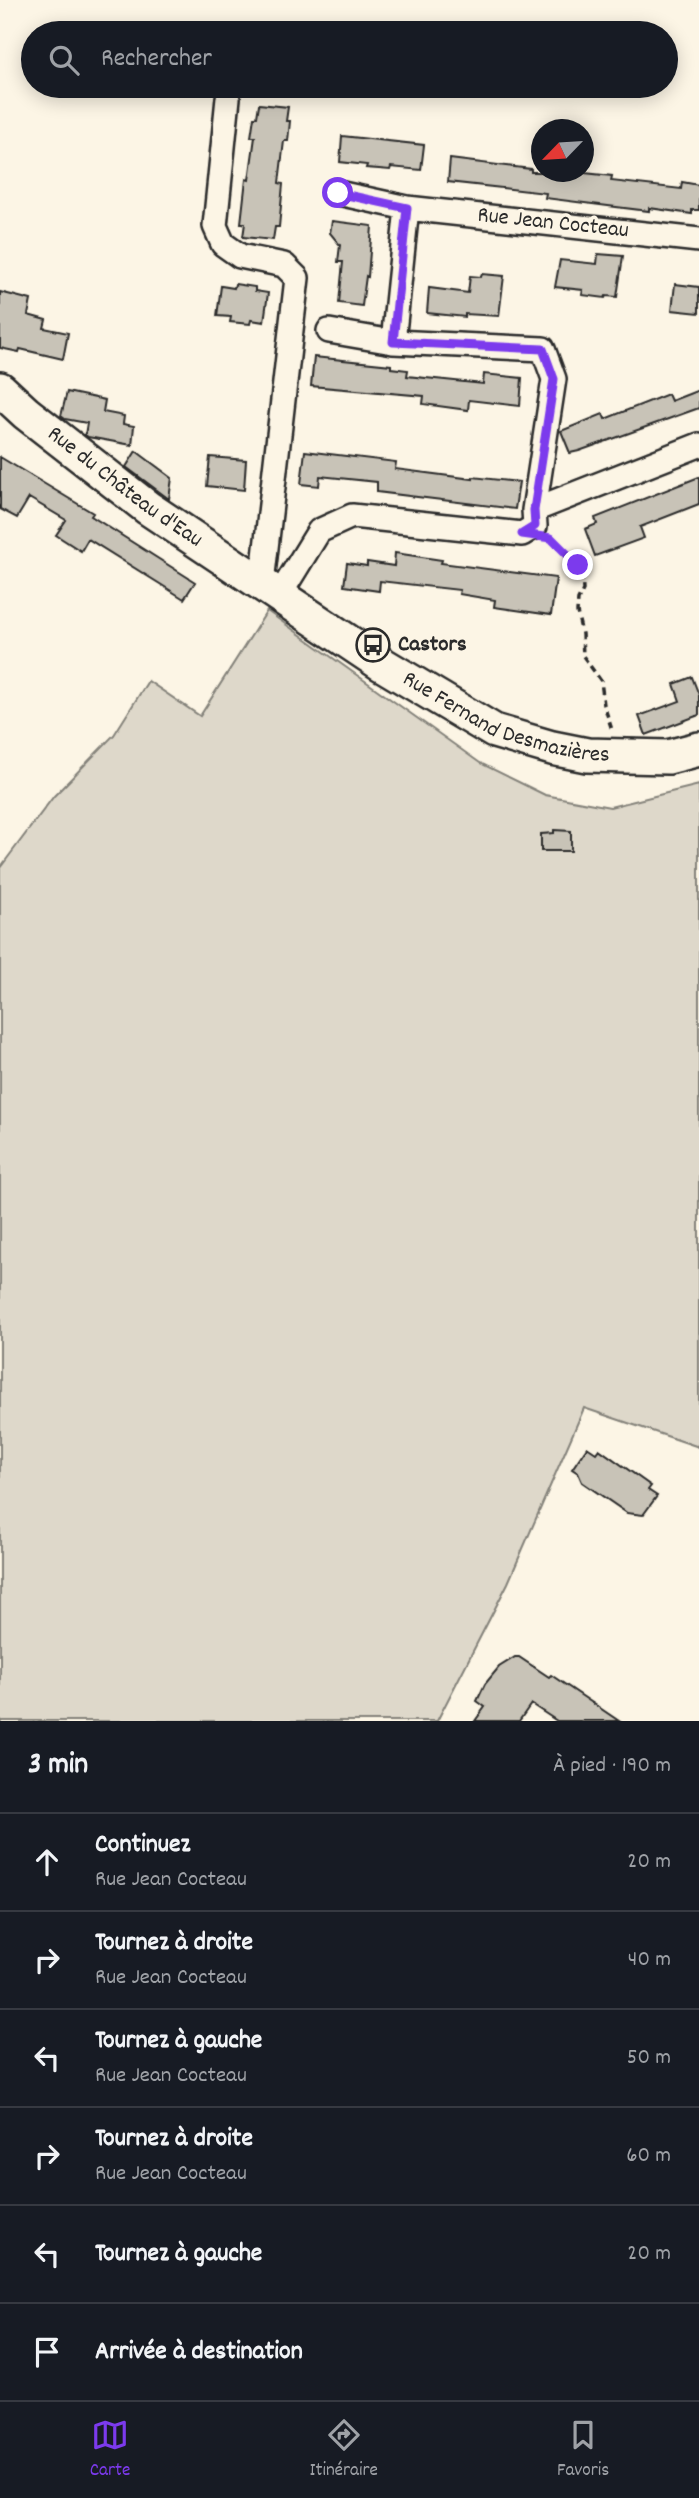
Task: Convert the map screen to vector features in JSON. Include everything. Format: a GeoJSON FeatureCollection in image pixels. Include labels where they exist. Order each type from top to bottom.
{"type":"FeatureCollection","features":[{"type":"Feature","properties":{"kind":"street"},"geometry":{"type":"LineString","coordinates":[[229,98],[215,226],[223,244],[240,256],[284,265],[297,278],[270,589]]}},
{"type":"Feature","properties":{"kind":"street","name":"Rue Jean Cocteau"},"geometry":{"type":"LineString","coordinates":[[338,193],[407,208],[699,240]]}},
{"type":"Feature","properties":{"kind":"street"},"geometry":{"type":"LineString","coordinates":[[393,342],[407,208]]}},
{"type":"Feature","properties":{"kind":"street"},"geometry":{"type":"LineString","coordinates":[[270,589],[319,531],[352,516],[522,534],[535,526],[534,510],[554,379],[543,349],[393,342],[329,331]]}},
{"type":"Feature","properties":{"kind":"street","name":"Rue du Château d'Eau"},"geometry":{"type":"LineString","coordinates":[[0,388],[26,413],[148,508],[226,558]]}},
{"type":"Feature","properties":{"kind":"street"},"geometry":{"type":"LineString","coordinates":[[534,510],[699,445]]}},
{"type":"Feature","properties":{"kind":"street","name":"Rue Fernand Desmazières"},"geometry":{"type":"LineString","coordinates":[[226,558],[380,663],[494,731],[587,755],[668,757],[699,750]]}},
{"type":"Feature","properties":{"kind":"path"},"geometry":{"type":"LineString","coordinates":[[522,534],[551,538],[578,565],[583,590],[578,600],[577,612],[583,656],[601,681],[604,705],[620,755]]}},
{"type":"Feature","properties":{"kind":"shaded area"},"geometry":{"type":"Polygon","coordinates":[[[267,611],[480,763],[545,795],[610,807],[699,785],[699,1447],[584,1408],[508,1583],[437,1721],[0,1721],[0,868],[54,796],[114,735],[148,681],[200,716],[267,611]]]}},
{"type":"Feature","properties":{"kind":"building"},"geometry":{"type":"Polygon","coordinates":[[[259,104],[288,107],[286,121],[290,121],[288,141],[284,141],[279,183],[283,184],[279,227],[275,227],[273,240],[243,237],[245,223],[241,223],[246,179],[249,180],[255,137],[251,137],[254,117],[257,117],[259,104]]]}},
{"type":"Feature","properties":{"kind":"building"},"geometry":{"type":"Polygon","coordinates":[[[342,136],[424,145],[421,170],[366,168],[367,165],[340,162],[342,136]]]}},
{"type":"Feature","properties":{"kind":"building"},"geometry":{"type":"Polygon","coordinates":[[[450,159],[531,169],[531,182],[594,182],[594,174],[612,176],[611,181],[681,189],[682,182],[699,185],[699,210],[692,210],[692,214],[649,208],[649,211],[545,198],[546,193],[448,182],[450,159]]]}},
{"type":"Feature","properties":{"kind":"building"},"geometry":{"type":"Polygon","coordinates":[[[332,221],[372,226],[368,277],[366,276],[362,306],[339,303],[343,262],[338,262],[340,245],[330,233],[332,221]]]}},
{"type":"Feature","properties":{"kind":"building"},"geometry":{"type":"Polygon","coordinates":[[[598,254],[623,256],[617,297],[582,295],[583,290],[555,287],[560,260],[597,264],[598,254]]]}},
{"type":"Feature","properties":{"kind":"building"},"geometry":{"type":"Polygon","coordinates":[[[482,274],[504,276],[499,316],[465,314],[465,317],[427,313],[429,288],[468,293],[470,276],[481,277],[482,274]]]}},
{"type":"Feature","properties":{"kind":"building"},"geometry":{"type":"Polygon","coordinates":[[[235,284],[255,287],[255,291],[268,293],[264,322],[230,322],[231,317],[217,316],[221,286],[234,288],[235,284]]]}},
{"type":"Feature","properties":{"kind":"building"},"geometry":{"type":"Polygon","coordinates":[[[675,284],[699,287],[699,313],[672,310],[675,284]]]}},
{"type":"Feature","properties":{"kind":"building"},"geometry":{"type":"Polygon","coordinates":[[[0,292],[31,300],[28,315],[46,320],[44,328],[68,333],[63,359],[20,349],[19,352],[0,348],[0,292]]]}},
{"type":"Feature","properties":{"kind":"building"},"geometry":{"type":"Polygon","coordinates":[[[314,357],[391,365],[391,368],[408,370],[407,376],[483,384],[484,374],[522,378],[520,406],[469,400],[468,410],[423,404],[424,396],[311,386],[314,357]]]}},
{"type":"Feature","properties":{"kind":"building"},"geometry":{"type":"Polygon","coordinates":[[[699,390],[699,408],[579,451],[570,453],[561,431],[603,414],[605,419],[668,394],[671,401],[699,390]]]}},
{"type":"Feature","properties":{"kind":"building"},"geometry":{"type":"Polygon","coordinates":[[[67,392],[105,400],[103,412],[124,416],[123,424],[134,426],[132,445],[88,437],[85,435],[87,423],[61,416],[67,392]]]}},
{"type":"Feature","properties":{"kind":"building"},"geometry":{"type":"Polygon","coordinates":[[[136,451],[172,478],[169,499],[126,467],[136,451]]]}},
{"type":"Feature","properties":{"kind":"building"},"geometry":{"type":"Polygon","coordinates":[[[305,451],[396,462],[395,469],[519,482],[515,509],[377,492],[377,482],[320,476],[319,486],[301,484],[305,451]]]}},
{"type":"Feature","properties":{"kind":"building"},"geometry":{"type":"Polygon","coordinates":[[[0,457],[93,513],[91,516],[195,582],[184,599],[88,539],[81,551],[56,535],[66,520],[29,498],[17,518],[0,509],[0,457]]]}},
{"type":"Feature","properties":{"kind":"building"},"geometry":{"type":"Polygon","coordinates":[[[210,457],[246,460],[244,490],[207,486],[210,457]]]}},
{"type":"Feature","properties":{"kind":"building"},"geometry":{"type":"Polygon","coordinates":[[[699,477],[699,504],[640,527],[644,538],[595,556],[585,529],[597,524],[595,518],[699,477]]]}},
{"type":"Feature","properties":{"kind":"building"},"geometry":{"type":"Polygon","coordinates":[[[395,553],[442,560],[441,563],[556,578],[551,615],[494,607],[495,600],[459,594],[460,590],[380,581],[379,591],[344,586],[347,563],[367,566],[367,562],[394,566],[395,553]]]}},
{"type":"Feature","properties":{"kind":"building"},"geometry":{"type":"Polygon","coordinates":[[[692,677],[699,695],[699,715],[646,735],[639,716],[680,701],[674,684],[692,677]]]}},
{"type":"Feature","properties":{"kind":"building"},"geometry":{"type":"Polygon","coordinates":[[[554,830],[571,831],[571,851],[541,851],[541,834],[554,833],[554,830]]]}},
{"type":"Feature","properties":{"kind":"building"},"geometry":{"type":"Polygon","coordinates":[[[587,1447],[596,1453],[599,1449],[651,1486],[648,1490],[657,1496],[643,1515],[627,1513],[582,1482],[578,1473],[572,1469],[587,1447]]]}},
{"type":"Feature","properties":{"kind":"building"},"geometry":{"type":"Polygon","coordinates":[[[515,1657],[549,1677],[551,1675],[619,1721],[557,1721],[531,1704],[519,1721],[475,1721],[485,1707],[477,1701],[485,1684],[499,1667],[515,1657]]]}},
{"type":"Feature","properties":{"kind":"place","name":"Castors"},"geometry":{"type":"Point","coordinates":[373,645]}},
{"type":"Feature","properties":{"kind":"route"},"geometry":{"type":"LineString","coordinates":[[338,193],[407,208],[393,342],[543,349],[554,379],[534,510],[535,526],[522,534],[551,538],[578,565]]}}]}
